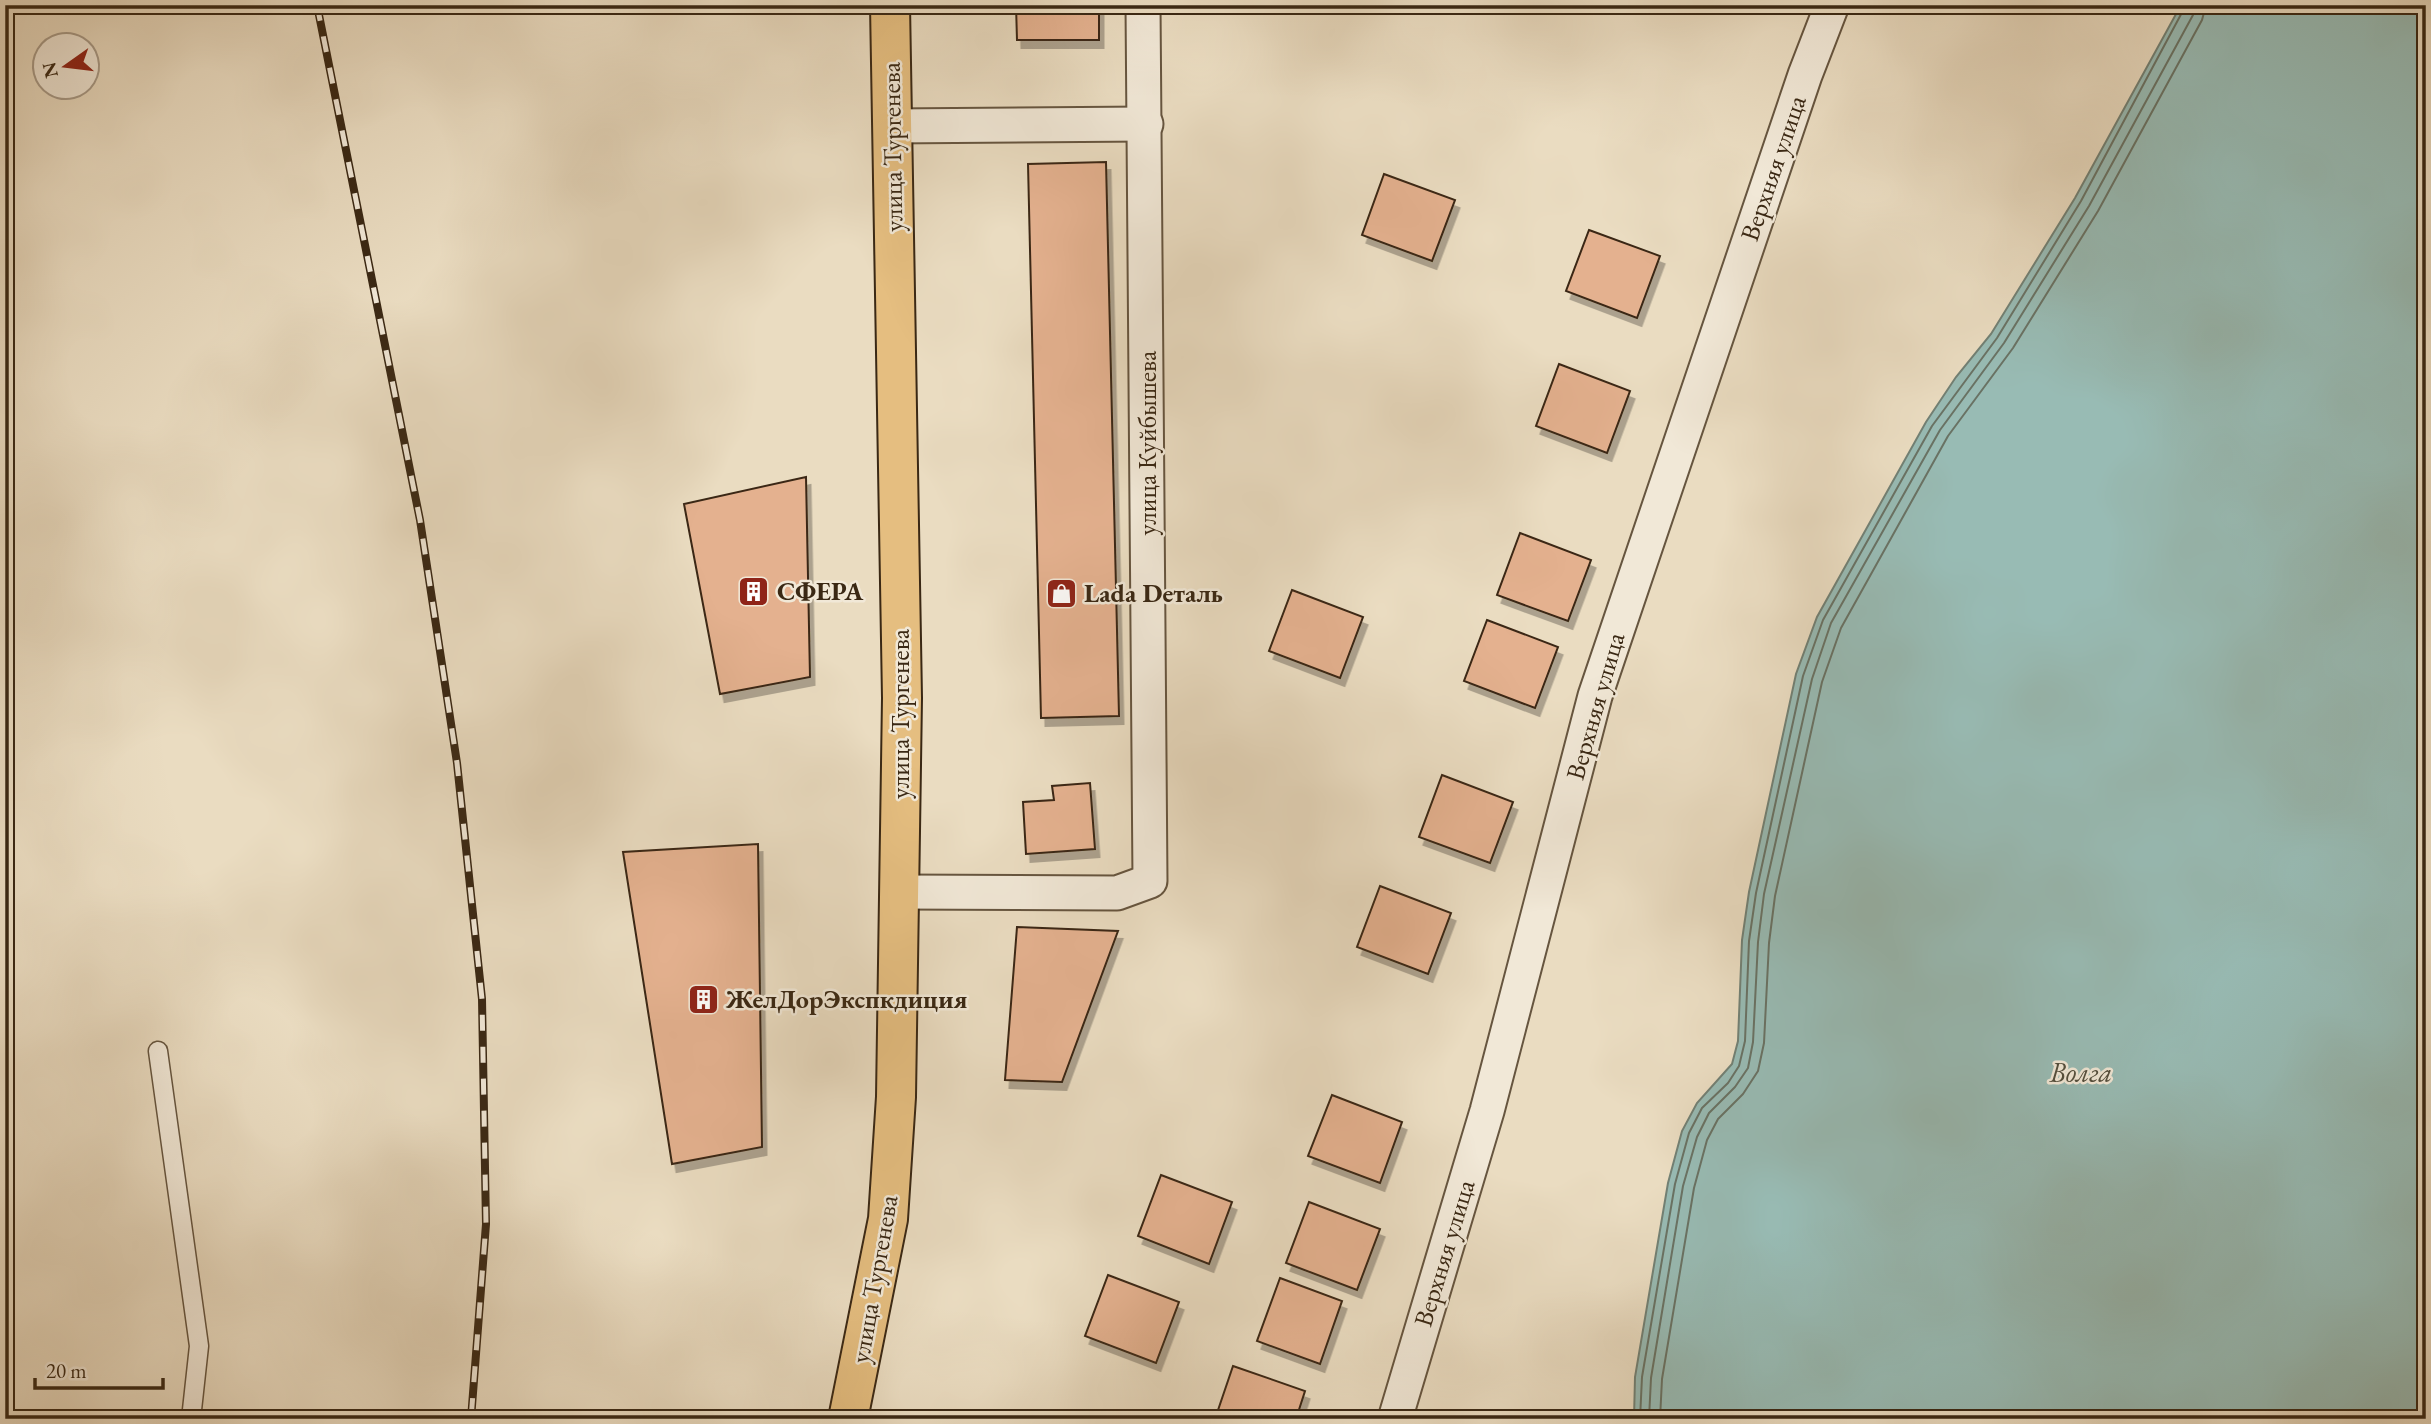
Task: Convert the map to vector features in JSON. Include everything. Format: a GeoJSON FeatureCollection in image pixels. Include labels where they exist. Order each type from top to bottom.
{"type":"FeatureCollection","features":[{"type":"Feature","properties":{"kind":"main road","name":"улица Тургенева"},"geometry":{"type":"LineString","coordinates":[[848,1419],[888,1219],[897,1097],[902,698],[890,5]]}},
{"type":"Feature","properties":{"kind":"street","name":"улица Куйбышева"},"geometry":{"type":"LineString","coordinates":[[899,892],[1117,893],[1150,881],[1143,5]]}},
{"type":"Feature","properties":{"kind":"street","name":"Верхняя улица"},"geometry":{"type":"LineString","coordinates":[[1395,1419],[1486,1111],[1595,696],[1805,75],[1832,5]]}},
{"type":"Feature","properties":{"kind":"street"},"geometry":{"type":"LineString","coordinates":[[891,125],[1146,124]]}},
{"type":"Feature","properties":{"kind":"lane"},"geometry":{"type":"LineString","coordinates":[[158,1051],[200,1346],[191,1419]]}},
{"type":"Feature","properties":{"kind":"water","name":"Волга"},"geometry":{"type":"Polygon","coordinates":[[[2181,5],[2426,5],[2426,1419],[1634,1419],[1635,1377],[1668,1183],[1682,1131],[1697,1103],[1732,1064],[1738,1041],[1742,940],[1749,892],[1796,674],[1817,617],[1926,422],[1956,377],[1991,334],[2075,198],[2181,5]]]}},
{"type":"Feature","properties":{"kind":"building"},"geometry":{"type":"Polygon","coordinates":[[[1016,5],[1099,5],[1099,40],[1017,40],[1016,5]]]}},
{"type":"Feature","properties":{"kind":"building"},"geometry":{"type":"Polygon","coordinates":[[[1106,162],[1119,716],[1041,718],[1028,164],[1106,162]]]}},
{"type":"Feature","properties":{"kind":"building"},"geometry":{"type":"Polygon","coordinates":[[[1384,174],[1455,200],[1432,261],[1362,235],[1384,174]]]}},
{"type":"Feature","properties":{"kind":"building"},"geometry":{"type":"Polygon","coordinates":[[[1589,230],[1660,256],[1637,318],[1566,291],[1589,230]]]}},
{"type":"Feature","properties":{"kind":"building"},"geometry":{"type":"Polygon","coordinates":[[[1559,364],[1630,391],[1607,453],[1536,426],[1559,364]]]}},
{"type":"Feature","properties":{"kind":"building","name":"СФЕРА"},"geometry":{"type":"Polygon","coordinates":[[[806,477],[810,677],[720,694],[684,504],[806,477]]]}},
{"type":"Feature","properties":{"kind":"building"},"geometry":{"type":"Polygon","coordinates":[[[1520,533],[1591,560],[1568,621],[1497,595],[1520,533]]]}},
{"type":"Feature","properties":{"kind":"building"},"geometry":{"type":"Polygon","coordinates":[[[1292,590],[1363,617],[1340,678],[1269,651],[1292,590]]]}},
{"type":"Feature","properties":{"kind":"building"},"geometry":{"type":"Polygon","coordinates":[[[1487,620],[1558,647],[1535,708],[1464,681],[1487,620]]]}},
{"type":"Feature","properties":{"kind":"building"},"geometry":{"type":"Polygon","coordinates":[[[1442,775],[1513,802],[1490,863],[1419,837],[1442,775]]]}},
{"type":"Feature","properties":{"kind":"building"},"geometry":{"type":"Polygon","coordinates":[[[1090,783],[1095,849],[1026,854],[1023,802],[1054,800],[1052,786],[1090,783]]]}},
{"type":"Feature","properties":{"kind":"building","name":"ЖелДорЭкспкдиция"},"geometry":{"type":"Polygon","coordinates":[[[758,844],[762,1147],[672,1164],[623,852],[758,844]]]}},
{"type":"Feature","properties":{"kind":"building"},"geometry":{"type":"Polygon","coordinates":[[[1380,886],[1451,913],[1428,974],[1357,947],[1380,886]]]}},
{"type":"Feature","properties":{"kind":"building"},"geometry":{"type":"Polygon","coordinates":[[[1017,927],[1118,931],[1062,1082],[1005,1080],[1017,927]]]}},
{"type":"Feature","properties":{"kind":"building"},"geometry":{"type":"Polygon","coordinates":[[[1332,1095],[1402,1122],[1380,1183],[1308,1156],[1332,1095]]]}},
{"type":"Feature","properties":{"kind":"building"},"geometry":{"type":"Polygon","coordinates":[[[1161,1175],[1232,1202],[1209,1264],[1138,1236],[1161,1175]]]}},
{"type":"Feature","properties":{"kind":"building"},"geometry":{"type":"Polygon","coordinates":[[[1309,1202],[1380,1229],[1357,1290],[1286,1263],[1309,1202]]]}},
{"type":"Feature","properties":{"kind":"building"},"geometry":{"type":"Polygon","coordinates":[[[1108,1275],[1179,1302],[1156,1363],[1085,1336],[1108,1275]]]}},
{"type":"Feature","properties":{"kind":"building"},"geometry":{"type":"Polygon","coordinates":[[[1280,1278],[1342,1301],[1320,1364],[1257,1341],[1280,1278]]]}},
{"type":"Feature","properties":{"kind":"building"},"geometry":{"type":"Polygon","coordinates":[[[1233,1366],[1305,1391],[1296,1419],[1215,1419],[1233,1366]]]}},
{"type":"Feature","properties":{"kind":"railway"},"geometry":{"type":"LineString","coordinates":[[317,5],[420,520],[457,763],[482,999],[486,1224],[471,1419]]}},
{"type":"Feature","properties":{"kind":"place","name":"СФЕРА"},"geometry":{"type":"Point","coordinates":[754,591]}},
{"type":"Feature","properties":{"kind":"place","name":"Lada Dеталь"},"geometry":{"type":"Point","coordinates":[1061,593]}},
{"type":"Feature","properties":{"kind":"place","name":"ЖелДорЭкспкдиция"},"geometry":{"type":"Point","coordinates":[703,999]}}]}
